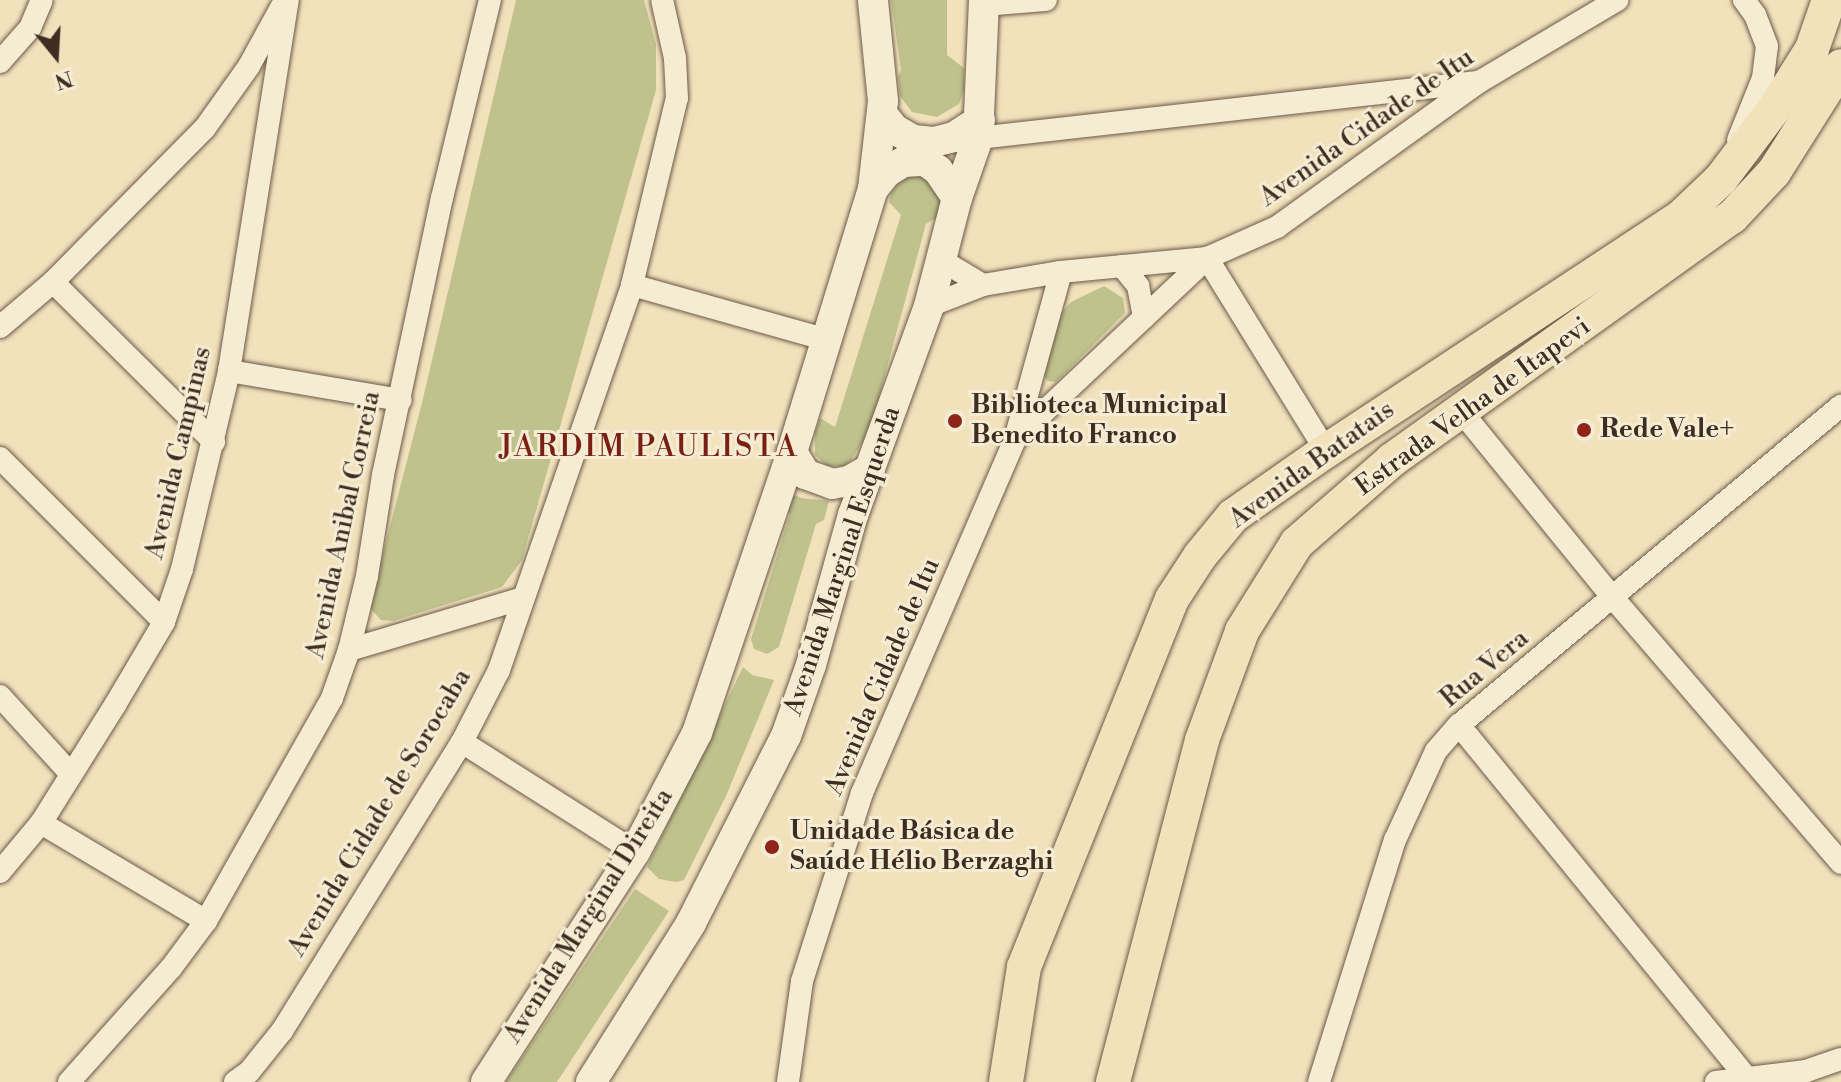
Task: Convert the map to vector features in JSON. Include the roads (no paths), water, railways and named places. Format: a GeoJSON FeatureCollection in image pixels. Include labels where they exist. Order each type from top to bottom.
{"type":"FeatureCollection","features":[{"type":"Feature","properties":{"kind":"main road","name":"Avenida Marginal Direita"},"geometry":{"type":"LineString","coordinates":[[486,1082],[635,852],[697,733],[792,452],[824,339],[850,269],[873,189],[882,114],[873,0]]}},
{"type":"Feature","properties":{"kind":"main road","name":"Avenida Batatais"},"geometry":{"type":"LineString","coordinates":[[1006,1082],[1024,967],[1172,599],[1200,556],[1233,516],[1682,216],[1721,179],[1755,137],[1812,49],[1829,0]]}},
{"type":"Feature","properties":{"kind":"main road","name":"Avenida Marginal Esquerda"},"geometry":{"type":"LineString","coordinates":[[591,1082],[691,923],[786,736],[870,469],[929,306],[957,198],[979,129],[985,3]]}},
{"type":"Feature","properties":{"kind":"main road","name":"Estrada Velha de Itapevi"},"geometry":{"type":"LineString","coordinates":[[1113,1082],[1202,740],[1242,631],[1297,543],[1392,460],[1732,217],[1774,172],[1841,66]]}},
{"type":"Feature","properties":{"kind":"main road"},"geometry":{"type":"LineString","coordinates":[[882,114],[894,129],[913,140],[934,142],[979,129]]}},
{"type":"Feature","properties":{"kind":"main road"},"geometry":{"type":"LineString","coordinates":[[873,189],[887,172],[903,162],[925,161],[938,170],[957,198]]}},
{"type":"Feature","properties":{"kind":"main road"},"geometry":{"type":"LineString","coordinates":[[792,452],[805,474],[832,484],[849,481],[870,469]]}},
{"type":"Feature","properties":{"kind":"street"},"geometry":{"type":"LineString","coordinates":[[0,62],[30,28],[42,0]]}},
{"type":"Feature","properties":{"kind":"street"},"geometry":{"type":"LineString","coordinates":[[0,327],[53,282],[205,128],[249,66],[287,0]]}},
{"type":"Feature","properties":{"kind":"street","name":"Avenida Campinas"},"geometry":{"type":"LineString","coordinates":[[0,872],[41,823],[164,622],[182,569],[229,371],[287,0]]}},
{"type":"Feature","properties":{"kind":"street","name":"Avenida Anibal Correia"},"geometry":{"type":"LineString","coordinates":[[69,1082],[171,968],[206,921],[332,698],[349,650],[442,198],[490,0]]}},
{"type":"Feature","properties":{"kind":"street","name":"Avenida Cidade de Sorocaba"},"geometry":{"type":"LineString","coordinates":[[235,1082],[249,1072],[282,1031],[462,742],[499,670],[632,285],[677,98],[675,58],[662,0]]}},
{"type":"Feature","properties":{"kind":"street"},"geometry":{"type":"LineString","coordinates":[[985,3],[1046,0]]}},
{"type":"Feature","properties":{"kind":"street","name":"Avenida Cidade de Itu"},"geometry":{"type":"LineString","coordinates":[[1015,439],[1207,258],[1277,227],[1479,82],[1617,0]]}},
{"type":"Feature","properties":{"kind":"street"},"geometry":{"type":"LineString","coordinates":[[1721,179],[1763,78],[1767,46],[1755,15],[1744,0]]}},
{"type":"Feature","properties":{"kind":"street"},"geometry":{"type":"LineString","coordinates":[[979,129],[1479,82]]}},
{"type":"Feature","properties":{"kind":"street"},"geometry":{"type":"LineString","coordinates":[[929,306],[983,285],[1061,272],[1207,258],[1326,451]]}},
{"type":"Feature","properties":{"kind":"street"},"geometry":{"type":"LineString","coordinates":[[941,260],[983,285]]}},
{"type":"Feature","properties":{"kind":"street"},"geometry":{"type":"LineString","coordinates":[[1122,266],[1138,286],[1144,317]]}},
{"type":"Feature","properties":{"kind":"street","name":"Avenida Cidade de Itu"},"geometry":{"type":"LineString","coordinates":[[788,1082],[802,981],[862,793],[1015,439],[1061,272]]}},
{"type":"Feature","properties":{"kind":"street"},"geometry":{"type":"LineString","coordinates":[[53,282],[214,442]]}},
{"type":"Feature","properties":{"kind":"street"},"geometry":{"type":"LineString","coordinates":[[632,285],[824,339]]}},
{"type":"Feature","properties":{"kind":"street"},"geometry":{"type":"LineString","coordinates":[[229,371],[401,400]]}},
{"type":"Feature","properties":{"kind":"street","name":"Rua Vera"},"geometry":{"type":"LineString","coordinates":[[1319,1082],[1395,840],[1436,751],[1459,725],[1614,599],[1841,406]]}},
{"type":"Feature","properties":{"kind":"street"},"geometry":{"type":"LineString","coordinates":[[1461,411],[1614,599],[1841,863]]}},
{"type":"Feature","properties":{"kind":"street"},"geometry":{"type":"LineString","coordinates":[[0,458],[164,622]]}},
{"type":"Feature","properties":{"kind":"street"},"geometry":{"type":"LineString","coordinates":[[349,650],[523,598]]}},
{"type":"Feature","properties":{"kind":"street"},"geometry":{"type":"LineString","coordinates":[[0,696],[71,774]]}},
{"type":"Feature","properties":{"kind":"street"},"geometry":{"type":"LineString","coordinates":[[1459,725],[1748,1079]]}},
{"type":"Feature","properties":{"kind":"street"},"geometry":{"type":"LineString","coordinates":[[462,742],[635,852]]}},
{"type":"Feature","properties":{"kind":"street"},"geometry":{"type":"LineString","coordinates":[[41,823],[206,921]]}},
{"type":"Feature","properties":{"kind":"street"},"geometry":{"type":"LineString","coordinates":[[1716,1082],[1806,1071],[1841,1059]]}},
{"type":"Feature","properties":{"kind":"place","name":"Biblioteca Municipal Benedito Franco"},"geometry":{"type":"Point","coordinates":[955,421]}},
{"type":"Feature","properties":{"kind":"place","name":"Rede Vale+"},"geometry":{"type":"Point","coordinates":[1584,430]}},
{"type":"Feature","properties":{"kind":"place","name":"Unidade Básica de Saúde Hélio Berzaghi"},"geometry":{"type":"Point","coordinates":[772,847]}},
{"type":"Feature","properties":{"kind":"district","name":"JARDIM PAULISTA"},"geometry":{"type":"Point","coordinates":[649,447]}}]}
